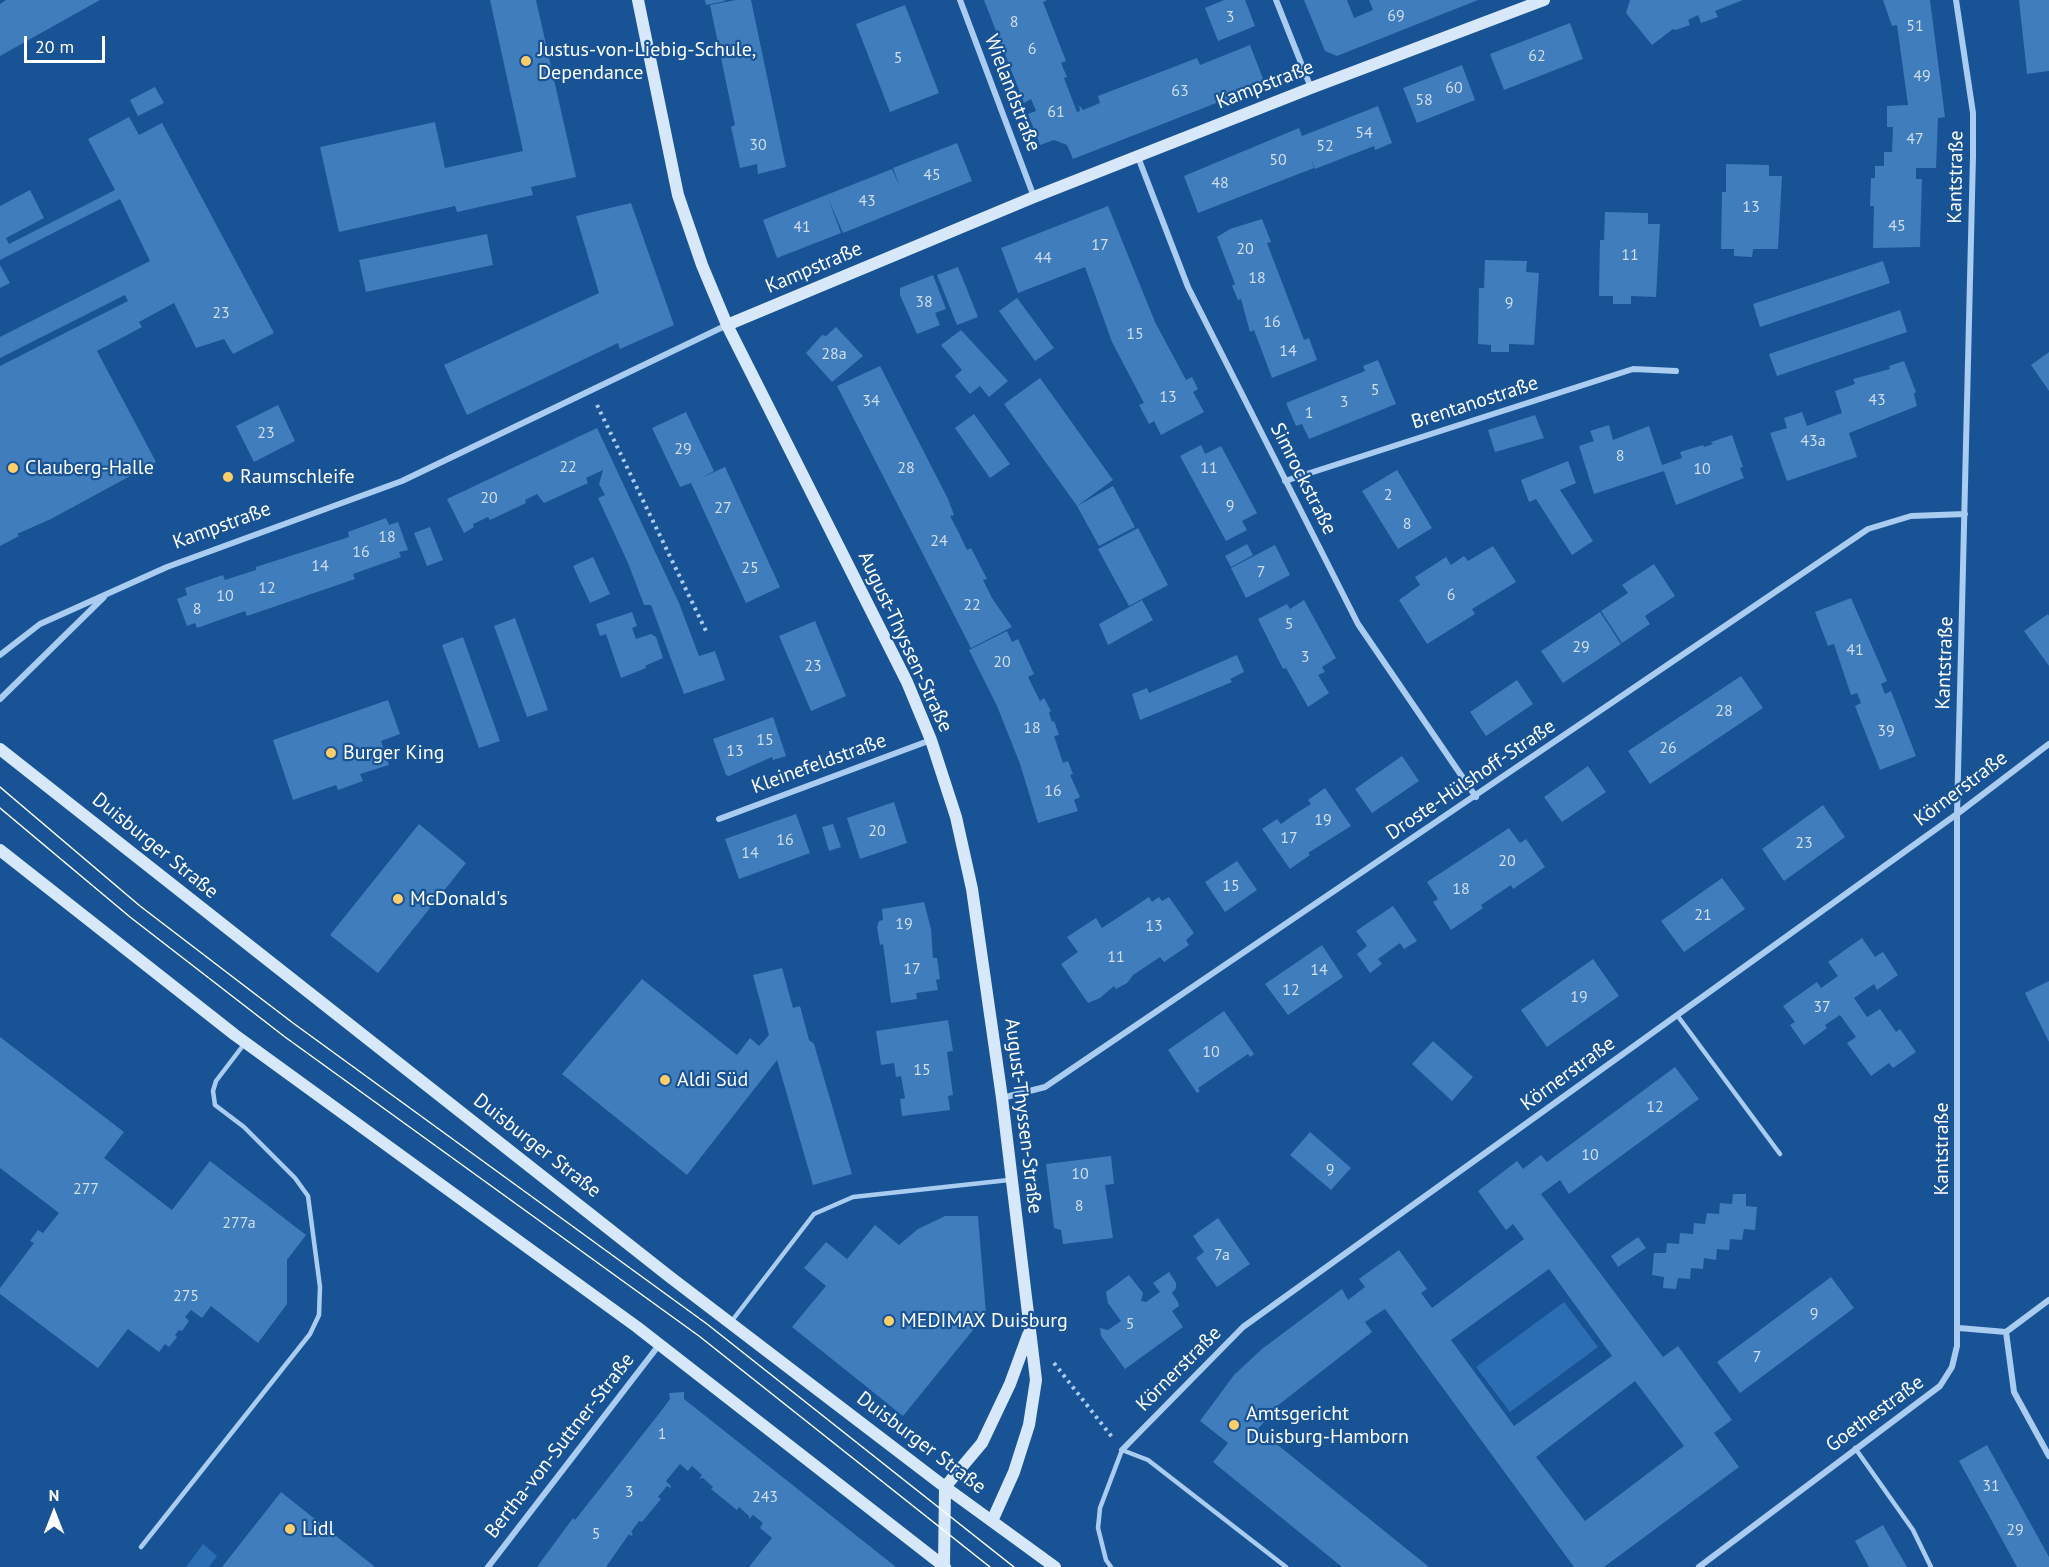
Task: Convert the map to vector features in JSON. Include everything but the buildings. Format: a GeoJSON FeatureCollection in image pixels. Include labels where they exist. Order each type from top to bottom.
{"type":"FeatureCollection","features":[{"type":"Feature","properties":{"kind":"street","name":"August-Thyssen-Straße"},"geometry":{"type":"LineString","coordinates":[[638,0],[678,195],[727,325],[907,682],[932,740],[956,817],[972,889],[1002,1098],[1036,1380],[1029,1425],[1014,1472],[992,1521]]}},
{"type":"Feature","properties":{"kind":"street","name":"Wielandstraße"},"geometry":{"type":"LineString","coordinates":[[960,0],[1034,197]]}},
{"type":"Feature","properties":{"kind":"street"},"geometry":{"type":"LineString","coordinates":[[1276,0],[1311,88]]}},
{"type":"Feature","properties":{"kind":"street","name":"Kampstraße"},"geometry":{"type":"LineString","coordinates":[[0,656],[40,624],[167,567],[402,481],[727,325],[1034,197],[1311,88],[1544,0]]}},
{"type":"Feature","properties":{"kind":"street","name":"Kantstraße"},"geometry":{"type":"LineString","coordinates":[[1956,0],[1971,102],[1973,145],[1957,814],[1959,1328]]}},
{"type":"Feature","properties":{"kind":"street","name":"Simrockstraße"},"geometry":{"type":"LineString","coordinates":[[1138,156],[1188,287],[1358,624],[1476,797]]}},
{"type":"Feature","properties":{"kind":"street","name":"Brentanostraße"},"geometry":{"type":"LineString","coordinates":[[1285,481],[1633,369],[1677,371]]}},
{"type":"Feature","properties":{"kind":"street","name":"Droste-Hülshoff-Straße"},"geometry":{"type":"LineString","coordinates":[[1002,1098],[1045,1088],[1868,529],[1911,516],[1965,514]]}},
{"type":"Feature","properties":{"kind":"street","name":"Kampstraße"},"geometry":{"type":"LineString","coordinates":[[0,699],[109,593]]}},
{"type":"Feature","properties":{"kind":"street","name":"Kleinefeldstraße"},"geometry":{"type":"LineString","coordinates":[[719,819],[932,740]]}},
{"type":"Feature","properties":{"kind":"street","name":"Körnerstraße"},"geometry":{"type":"LineString","coordinates":[[1122,1450],[1243,1327],[1957,814],[2049,744]]}},
{"type":"Feature","properties":{"kind":"street","name":"Duisburger Straße"},"geometry":{"type":"LineString","coordinates":[[0,748],[730,1322],[945,1487],[1055,1567]]}},
{"type":"Feature","properties":{"kind":"street"},"geometry":{"type":"LineString","coordinates":[[0,850],[245,1043],[659,1345],[945,1567]]}},
{"type":"Feature","properties":{"kind":"street"},"geometry":{"type":"LineString","coordinates":[[1959,1328],[2006,1332],[2049,1300]]}},
{"type":"Feature","properties":{"kind":"street","name":"Goethestraße"},"geometry":{"type":"LineString","coordinates":[[1699,1567],[1940,1386],[1952,1367],[1959,1328]]}},
{"type":"Feature","properties":{"kind":"street","name":"August-Thyssen-Straße"},"geometry":{"type":"LineString","coordinates":[[945,1487],[982,1443],[1010,1384],[1030,1331]]}},
{"type":"Feature","properties":{"kind":"street"},"geometry":{"type":"LineString","coordinates":[[2006,1332],[2014,1392],[2049,1456]]}},
{"type":"Feature","properties":{"kind":"street","name":"Bertha-von-Suttner-Straße"},"geometry":{"type":"LineString","coordinates":[[488,1567],[659,1345]]}},
{"type":"Feature","properties":{"kind":"street"},"geometry":{"type":"LineString","coordinates":[[945,1487],[945,1567]]}},
{"type":"Feature","properties":{"kind":"lane"},"geometry":{"type":"LineString","coordinates":[[1677,1015],[1780,1154]]}},
{"type":"Feature","properties":{"kind":"lane"},"geometry":{"type":"LineString","coordinates":[[141,1547],[310,1334],[319,1315],[320,1287],[308,1196],[295,1178],[252,1136],[215,1105],[213,1091],[216,1081],[245,1043]]}},
{"type":"Feature","properties":{"kind":"lane"},"geometry":{"type":"LineString","coordinates":[[730,1322],[814,1214],[853,1197],[1012,1179]]}},
{"type":"Feature","properties":{"kind":"lane"},"geometry":{"type":"LineString","coordinates":[[1855,1448],[1913,1530],[1931,1567]]}},
{"type":"Feature","properties":{"kind":"lane"},"geometry":{"type":"LineString","coordinates":[[1111,1567],[1106,1560],[1098,1528],[1101,1508],[1122,1450],[1148,1460],[1286,1567]]}},
{"type":"Feature","properties":{"kind":"path"},"geometry":{"type":"LineString","coordinates":[[590,390],[706,631]]}},
{"type":"Feature","properties":{"kind":"path"},"geometry":{"type":"LineString","coordinates":[[1051,1359],[1122,1450]]}},
{"type":"Feature","properties":{"kind":"shaded area"},"geometry":{"type":"Polygon","coordinates":[[[1564,1302],[1598,1347],[1510,1412],[1476,1367],[1564,1302]]]}},
{"type":"Feature","properties":{"kind":"shaded area"},"geometry":{"type":"Polygon","coordinates":[[[203,1544],[217,1556],[209,1567],[186,1567],[203,1544]]]}},
{"type":"Feature","properties":{"kind":"tram line"},"geometry":{"type":"LineString","coordinates":[[0,787],[140,906],[293,1023],[707,1324],[1014,1567]]}},
{"type":"Feature","properties":{"kind":"tram line"},"geometry":{"type":"LineString","coordinates":[[0,808],[130,917],[285,1037],[699,1336],[990,1567]]}},
{"type":"Feature","properties":{"kind":"place","name":"Justus-von-Liebig-Schule, Dependance"},"geometry":{"type":"Point","coordinates":[526,61]}},
{"type":"Feature","properties":{"kind":"place","name":"Clauberg-Halle"},"geometry":{"type":"Point","coordinates":[13,468]}},
{"type":"Feature","properties":{"kind":"place","name":"Raumschleife"},"geometry":{"type":"Point","coordinates":[228,477]}},
{"type":"Feature","properties":{"kind":"place","name":"Burger King"},"geometry":{"type":"Point","coordinates":[331,753]}},
{"type":"Feature","properties":{"kind":"place","name":"McDonald's"},"geometry":{"type":"Point","coordinates":[398,899]}},
{"type":"Feature","properties":{"kind":"place","name":"Aldi Süd"},"geometry":{"type":"Point","coordinates":[665,1080]}},
{"type":"Feature","properties":{"kind":"place","name":"MEDIMAX Duisburg"},"geometry":{"type":"Point","coordinates":[889,1321]}},
{"type":"Feature","properties":{"kind":"place","name":"Amtsgericht Duisburg-Hamborn"},"geometry":{"type":"Point","coordinates":[1234,1425]}},
{"type":"Feature","properties":{"kind":"place","name":"Lidl"},"geometry":{"type":"Point","coordinates":[290,1529]}}]}
